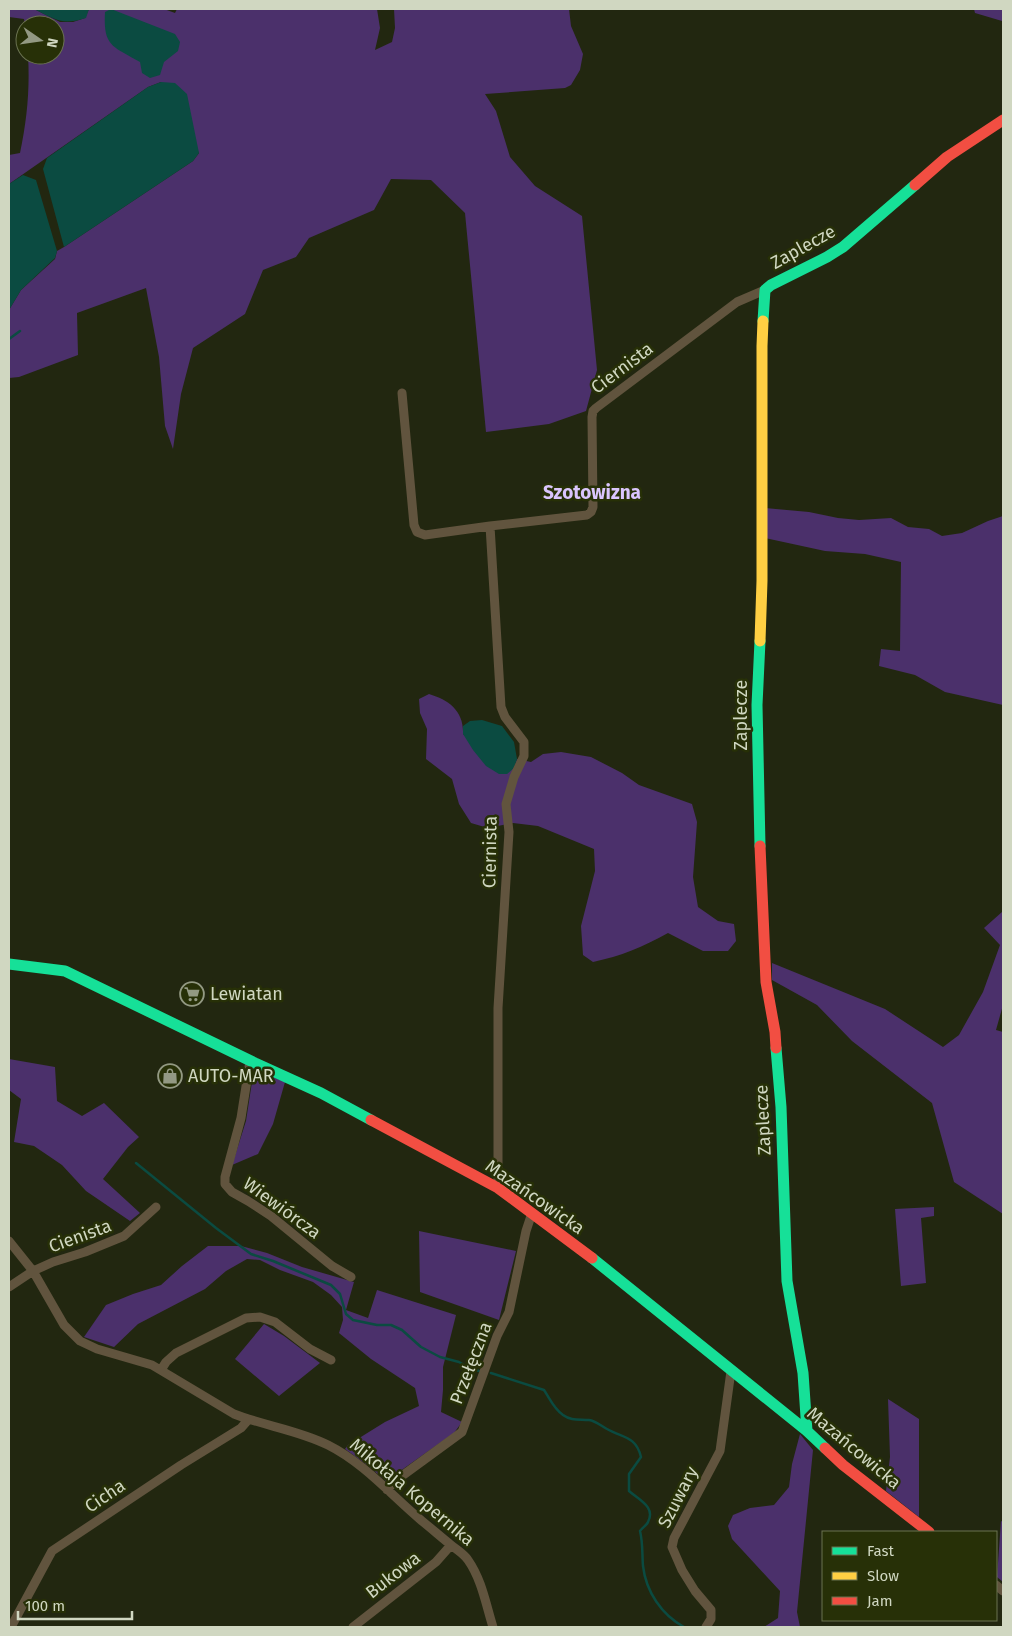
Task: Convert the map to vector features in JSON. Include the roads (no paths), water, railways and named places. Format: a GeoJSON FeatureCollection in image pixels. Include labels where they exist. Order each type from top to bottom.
{"type":"FeatureCollection","features":[{"type":"Feature","properties":{"kind":"street","name":"Zaplecze"},"geometry":{"type":"LineString","coordinates":[[807,1432],[803,1372],[787,1281],[781,1107],[775,1032],[766,982],[761,879],[757,704],[762,580],[762,346],[765,290],[843,247],[947,157],[1003,120]]}},
{"type":"Feature","properties":{"kind":"street","name":"Ciernista"},"geometry":{"type":"LineString","coordinates":[[402,392],[414,525],[417,532],[425,535],[587,515],[591,512],[593,506],[592,417],[596,408],[737,302],[765,290]]}},
{"type":"Feature","properties":{"kind":"street","name":"Ciernista"},"geometry":{"type":"LineString","coordinates":[[490,526],[501,707],[505,717],[524,742],[524,756],[514,777],[506,804],[509,832],[498,1008],[498,1188]]}},
{"type":"Feature","properties":{"kind":"street","name":"Mazańcowicka"},"geometry":{"type":"LineString","coordinates":[[9,964],[65,971],[250,1061],[327,1096],[498,1188],[731,1371],[807,1432],[844,1465],[928,1531]]}},
{"type":"Feature","properties":{"kind":"street","name":"Wiewiórcza"},"geometry":{"type":"LineString","coordinates":[[250,1061],[241,1118],[225,1177],[227,1188],[271,1216],[332,1266],[351,1277]]}},
{"type":"Feature","properties":{"kind":"street","name":"Cienista"},"geometry":{"type":"LineString","coordinates":[[9,1287],[33,1270],[124,1236],[156,1207]]}},
{"type":"Feature","properties":{"kind":"street","name":"Przełęczna"},"geometry":{"type":"LineString","coordinates":[[387,1490],[394,1481],[462,1432],[497,1336],[509,1312],[526,1231],[532,1213]]}},
{"type":"Feature","properties":{"kind":"street","name":"Mikołaja Kopernika"},"geometry":{"type":"LineString","coordinates":[[9,1241],[33,1270],[64,1325],[80,1341],[97,1349],[152,1365],[234,1414],[248,1420],[303,1435],[326,1444],[355,1461],[467,1558],[477,1574],[493,1627]]}},
{"type":"Feature","properties":{"kind":"street"},"geometry":{"type":"LineString","coordinates":[[161,1370],[166,1362],[176,1353],[246,1318],[260,1317],[275,1322],[310,1350],[331,1360]]}},
{"type":"Feature","properties":{"kind":"street","name":"Szuwary"},"geometry":{"type":"LineString","coordinates":[[706,1627],[712,1619],[711,1610],[695,1591],[682,1570],[672,1547],[674,1538],[720,1451],[731,1371]]}},
{"type":"Feature","properties":{"kind":"street","name":"Cicha"},"geometry":{"type":"LineString","coordinates":[[11,1627],[52,1551],[181,1465],[241,1428],[248,1420]]}},
{"type":"Feature","properties":{"kind":"street","name":"Bukowa"},"geometry":{"type":"LineString","coordinates":[[353,1627],[436,1562],[451,1545]]}},
{"type":"Feature","properties":{"kind":"water"},"geometry":{"type":"Polygon","coordinates":[[[34,9],[89,9],[86,18],[70,21],[65,21],[65,15],[47,15],[34,9]]]}},
{"type":"Feature","properties":{"kind":"water"},"geometry":{"type":"Polygon","coordinates":[[[111,9],[175,34],[180,42],[178,51],[164,62],[160,75],[150,78],[142,73],[140,62],[117,48],[108,39],[105,12],[111,9]]]}},
{"type":"Feature","properties":{"kind":"water"},"geometry":{"type":"Polygon","coordinates":[[[161,82],[175,83],[187,94],[199,153],[193,161],[64,247],[43,169],[47,158],[148,87],[161,82]]]}},
{"type":"Feature","properties":{"kind":"water"},"geometry":{"type":"Polygon","coordinates":[[[23,175],[36,180],[57,251],[55,258],[21,290],[9,310],[9,184],[23,175]]]}},
{"type":"Feature","properties":{"kind":"water"},"geometry":{"type":"Polygon","coordinates":[[[482,720],[502,726],[514,742],[517,759],[514,768],[507,774],[499,774],[486,766],[463,734],[463,726],[470,721],[482,720]]]}},
{"type":"Feature","properties":{"kind":"waterway"},"geometry":{"type":"LineString","coordinates":[[9,339],[20,331]]}},
{"type":"Feature","properties":{"kind":"waterway"},"geometry":{"type":"LineString","coordinates":[[136,1163],[251,1254],[331,1285],[340,1294],[346,1314],[353,1320],[377,1325],[391,1325],[402,1330],[421,1347],[440,1357],[459,1362],[479,1371]]}},
{"type":"Feature","properties":{"kind":"waterway"},"geometry":{"type":"LineString","coordinates":[[491,1373],[544,1390],[555,1407],[566,1417],[594,1421],[628,1438],[636,1445],[641,1457],[629,1474],[629,1491],[645,1504],[650,1512],[647,1523],[640,1531],[645,1576],[656,1602],[669,1616],[684,1627]]}},
{"type":"Feature","properties":{"kind":"place","name":"Lewiatan"},"geometry":{"type":"Point","coordinates":[192,994]}},
{"type":"Feature","properties":{"kind":"place","name":"AUTO-MAR"},"geometry":{"type":"Point","coordinates":[170,1076]}},
{"type":"Feature","properties":{"kind":"district","name":"Szotowizna"},"geometry":{"type":"Point","coordinates":[592,492]}}]}
